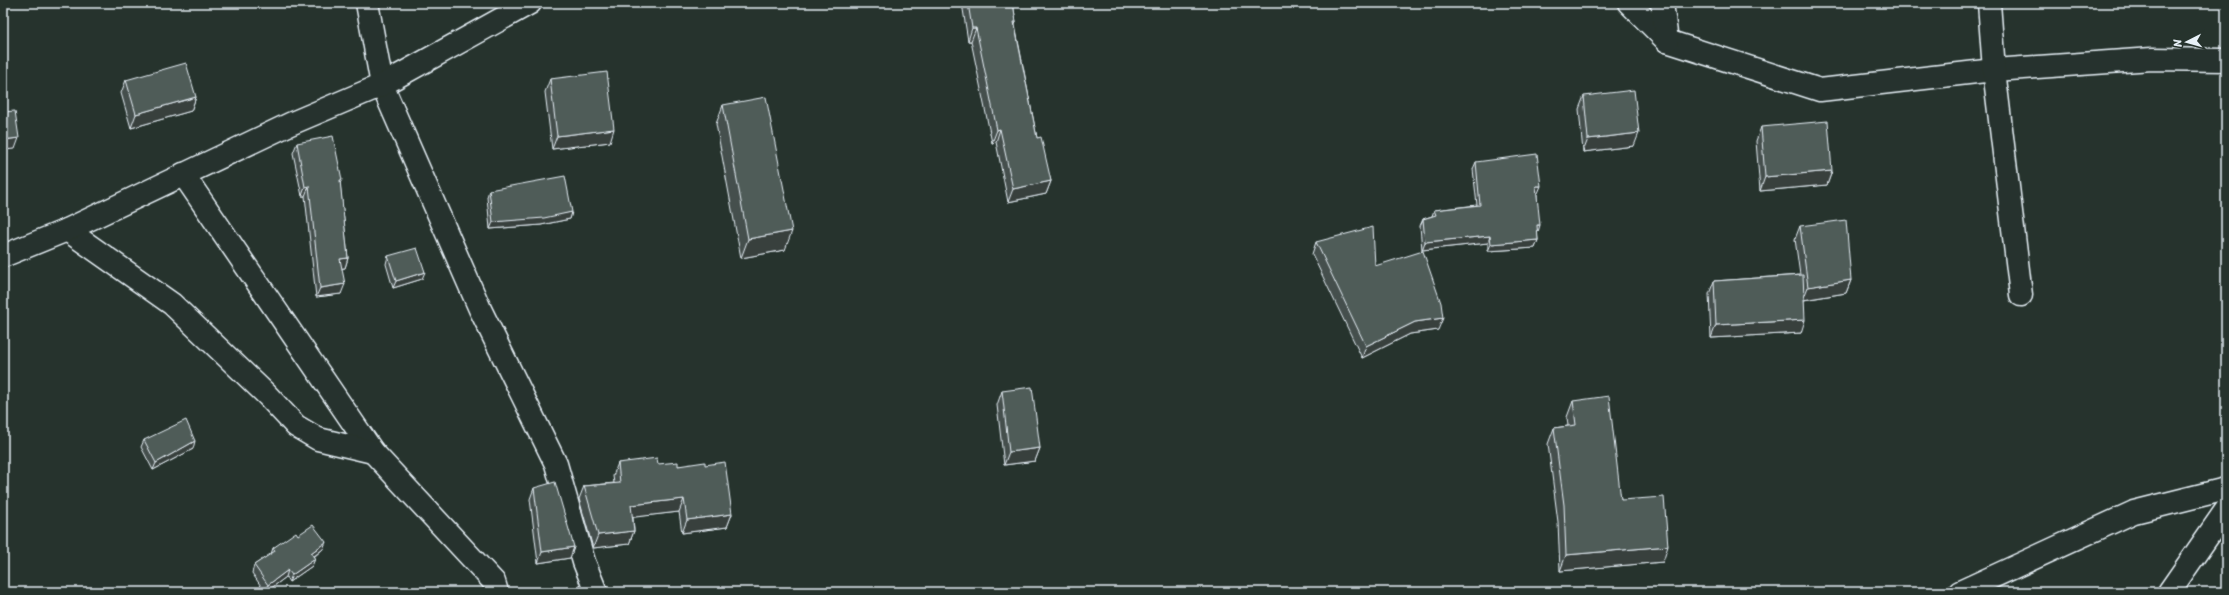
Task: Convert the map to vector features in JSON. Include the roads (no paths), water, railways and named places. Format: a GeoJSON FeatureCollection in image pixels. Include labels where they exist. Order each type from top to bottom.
{"type":"FeatureCollection","features":[{"type":"Feature","properties":{"kind":"street"},"geometry":{"type":"LineString","coordinates":[[367,3],[382,85],[480,309],[556,464],[584,562],[596,592]]}},
{"type":"Feature","properties":{"kind":"street"},"geometry":{"type":"LineString","coordinates":[[3,256],[67,230],[290,124],[382,85],[530,3]]}},
{"type":"Feature","properties":{"kind":"street"},"geometry":{"type":"LineString","coordinates":[[1629,3],[1667,41],[1820,90],[1994,70],[2152,59],[2226,60]]}},
{"type":"Feature","properties":{"kind":"street"},"geometry":{"type":"LineString","coordinates":[[1662,3],[1667,41]]}},
{"type":"Feature","properties":{"kind":"street"},"geometry":{"type":"LineString","coordinates":[[1989,3],[1994,70],[2021,294]]}},
{"type":"Feature","properties":{"kind":"street"},"geometry":{"type":"LineString","coordinates":[[183,174],[373,452],[494,582],[497,592]]}},
{"type":"Feature","properties":{"kind":"street"},"geometry":{"type":"LineString","coordinates":[[67,230],[172,304],[296,426],[318,439],[373,452]]}},
{"type":"Feature","properties":{"kind":"street"},"geometry":{"type":"LineString","coordinates":[[1960,592],[2134,512],[2226,489]]}},
{"type":"Feature","properties":{"kind":"street"},"geometry":{"type":"LineString","coordinates":[[2169,592],[2226,510]]}}]}
